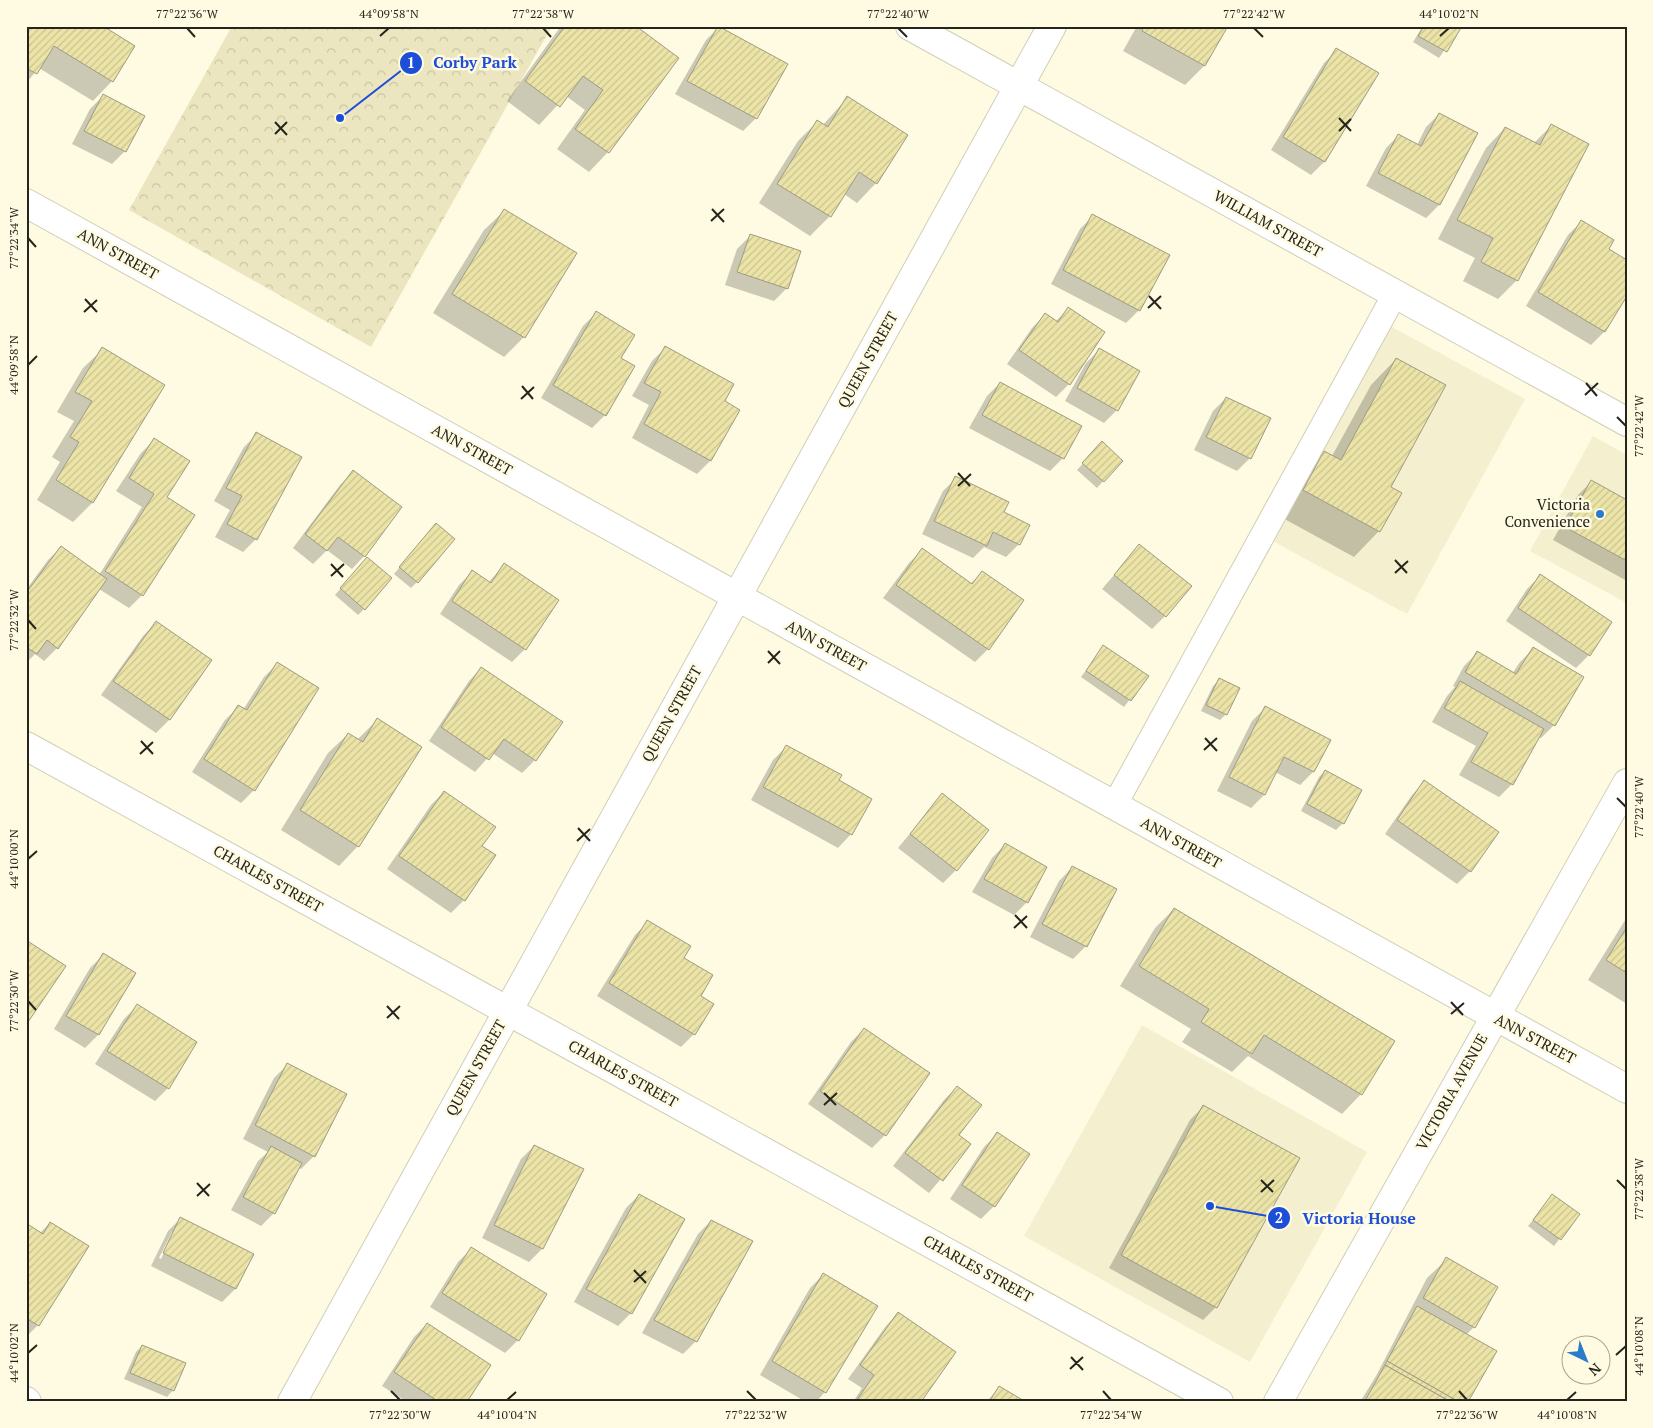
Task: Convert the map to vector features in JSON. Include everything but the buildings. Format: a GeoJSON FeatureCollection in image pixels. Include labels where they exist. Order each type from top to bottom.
{"type":"FeatureCollection","features":[{"type":"Feature","properties":{"kind":"street","name":"WILLIAM STREET"},"geometry":{"type":"LineString","coordinates":[[910,26],[1627,422]]}},
{"type":"Feature","properties":{"kind":"street","name":"QUEEN STREET"},"geometry":{"type":"LineString","coordinates":[[292,1402],[1052,26]]}},
{"type":"Feature","properties":{"kind":"street","name":"ANN STREET"},"geometry":{"type":"LineString","coordinates":[[26,203],[1627,1089]]}},
{"type":"Feature","properties":{"kind":"street","name":"CHARLES STREET"},"geometry":{"type":"LineString","coordinates":[[26,746],[1219,1402]]}},
{"type":"Feature","properties":{"kind":"street","name":"VICTORIA AVENUE"},"geometry":{"type":"LineString","coordinates":[[1278,1402],[1627,783]]}},
{"type":"Feature","properties":{"kind":"lane"},"geometry":{"type":"LineString","coordinates":[[1114,806],[1395,294]]}},
{"type":"Feature","properties":{"kind":"shaded area"},"geometry":{"type":"Polygon","coordinates":[[[1388,325],[1525,399],[1407,614],[1271,540],[1388,325]]]}},
{"type":"Feature","properties":{"kind":"shaded area"},"geometry":{"type":"Polygon","coordinates":[[[1593,436],[1627,455],[1627,603],[1530,551],[1593,436]]]}},
{"type":"Feature","properties":{"kind":"shaded area"},"geometry":{"type":"Polygon","coordinates":[[[1142,1025],[1367,1152],[1250,1362],[1024,1236],[1142,1025]]]}},
{"type":"Feature","properties":{"kind":"green space"},"geometry":{"type":"Polygon","coordinates":[[[232,26],[552,26],[371,347],[129,210],[232,26]]]}},
{"type":"Feature","properties":{"kind":"place","name":"Corby Park"},"geometry":{"type":"Point","coordinates":[340,118]}},
{"type":"Feature","properties":{"kind":"place","name":"Victoria Convenience"},"geometry":{"type":"Point","coordinates":[1600,514]}},
{"type":"Feature","properties":{"kind":"place","name":"Victoria House"},"geometry":{"type":"Point","coordinates":[1210,1206]}}]}
